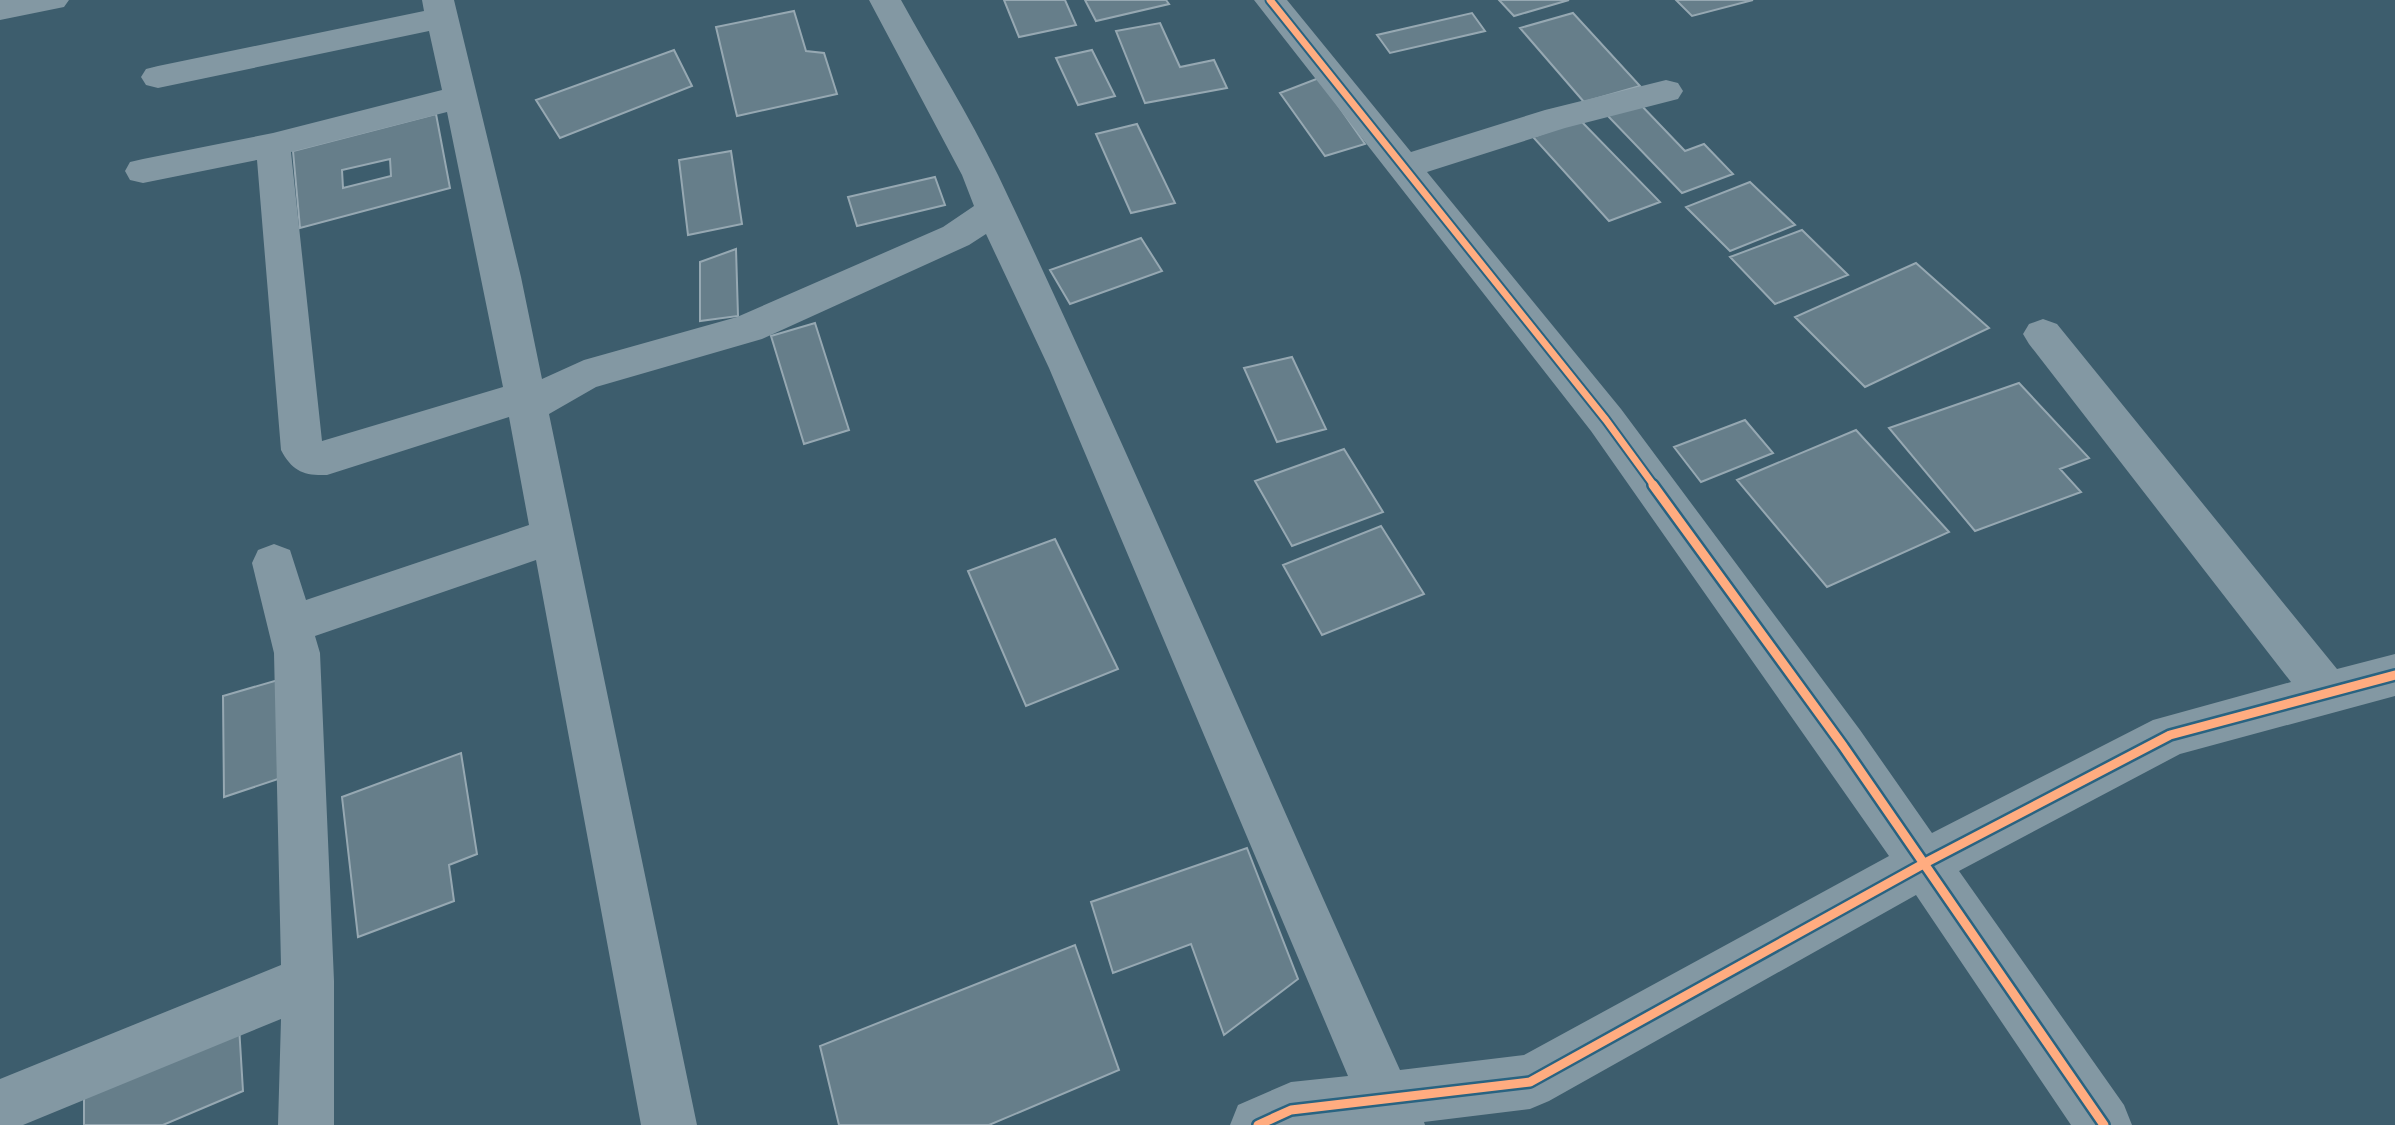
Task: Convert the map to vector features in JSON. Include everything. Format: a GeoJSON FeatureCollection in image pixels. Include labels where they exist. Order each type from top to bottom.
{"type":"FeatureCollection","features":[{"type":"Feature","properties":{"kind":"street"},"geometry":{"type":"LineString","coordinates":[[0,10],[53,0]]}},
{"type":"Feature","properties":{"kind":"street"},"geometry":{"type":"LineString","coordinates":[[885,0],[980,175],[1069,368],[1391,1113]]}},
{"type":"Feature","properties":{"kind":"street"},"geometry":{"type":"LineString","coordinates":[[1270,0],[1606,420],[1925,863],[2104,1125]]}},
{"type":"Feature","properties":{"kind":"street"},"geometry":{"type":"LineString","coordinates":[[158,77],[440,9],[502,277],[669,1125]]}},
{"type":"Feature","properties":{"kind":"street"},"geometry":{"type":"LineString","coordinates":[[1402,167],[1557,118],[1666,91]]}},
{"type":"Feature","properties":{"kind":"street"},"geometry":{"type":"LineString","coordinates":[[143,171],[273,145],[460,97]]}},
{"type":"Feature","properties":{"kind":"street"},"geometry":{"type":"LineString","coordinates":[[273,145],[302,450],[311,459],[327,458],[526,402],[584,375],[748,329],[956,236],[994,211]]}},
{"type":"Feature","properties":{"kind":"street"},"geometry":{"type":"LineString","coordinates":[[2043,334],[2328,693]]}},
{"type":"Feature","properties":{"kind":"street"},"geometry":{"type":"LineString","coordinates":[[290,625],[552,536]]}},
{"type":"Feature","properties":{"kind":"street"},"geometry":{"type":"LineString","coordinates":[[274,563],[297,653],[308,981],[306,1125]]}},
{"type":"Feature","properties":{"kind":"street"},"geometry":{"type":"LineString","coordinates":[[1258,1125],[1291,1110],[1391,1113],[1530,1082],[1925,863],[2170,735],[2395,675]]}},
{"type":"Feature","properties":{"kind":"street"},"geometry":{"type":"LineString","coordinates":[[0,1107],[308,981]]}},
{"type":"Feature","properties":{"kind":"building"},"geometry":{"type":"Polygon","coordinates":[[[1004,0],[1065,0],[1076,25],[1019,37],[1004,0]]]}},
{"type":"Feature","properties":{"kind":"building"},"geometry":{"type":"Polygon","coordinates":[[[1085,0],[1166,0],[1169,4],[1096,21],[1085,0]]]}},
{"type":"Feature","properties":{"kind":"building"},"geometry":{"type":"Polygon","coordinates":[[[1499,0],[1569,0],[1514,16],[1499,0]]]}},
{"type":"Feature","properties":{"kind":"building"},"geometry":{"type":"Polygon","coordinates":[[[1676,0],[1753,0],[1692,16],[1676,0]]]}},
{"type":"Feature","properties":{"kind":"building"},"geometry":{"type":"Polygon","coordinates":[[[794,11],[806,51],[824,53],[837,94],[737,116],[716,27],[794,11]]]}},
{"type":"Feature","properties":{"kind":"building"},"geometry":{"type":"Polygon","coordinates":[[[1472,13],[1485,31],[1390,53],[1377,35],[1472,13]]]}},
{"type":"Feature","properties":{"kind":"building"},"geometry":{"type":"Polygon","coordinates":[[[1573,13],[1640,86],[1584,102],[1520,28],[1573,13]]]}},
{"type":"Feature","properties":{"kind":"building"},"geometry":{"type":"Polygon","coordinates":[[[1160,23],[1180,67],[1214,60],[1227,88],[1145,103],[1116,31],[1160,23]]]}},
{"type":"Feature","properties":{"kind":"building"},"geometry":{"type":"Polygon","coordinates":[[[674,50],[692,86],[560,138],[536,100],[674,50]]]}},
{"type":"Feature","properties":{"kind":"building"},"geometry":{"type":"Polygon","coordinates":[[[1092,50],[1115,96],[1078,105],[1056,58],[1092,50]]]}},
{"type":"Feature","properties":{"kind":"building"},"geometry":{"type":"Polygon","coordinates":[[[1319,78],[1365,144],[1325,156],[1280,93],[1319,78]]]}},
{"type":"Feature","properties":{"kind":"building"},"geometry":{"type":"Polygon","coordinates":[[[1639,103],[1685,151],[1704,144],[1733,174],[1682,193],[1606,114],[1639,103]]]}},
{"type":"Feature","properties":{"kind":"building"},"geometry":{"type":"Polygon","coordinates":[[[436,114],[450,188],[300,228],[293,151],[436,114]],[[390,159],[342,170],[343,188],[391,176],[390,159]]]}},
{"type":"Feature","properties":{"kind":"building"},"geometry":{"type":"Polygon","coordinates":[[[1580,120],[1660,202],[1609,221],[1533,137],[1580,120]]]}},
{"type":"Feature","properties":{"kind":"building"},"geometry":{"type":"Polygon","coordinates":[[[1137,124],[1175,203],[1131,213],[1096,134],[1137,124]]]}},
{"type":"Feature","properties":{"kind":"building"},"geometry":{"type":"Polygon","coordinates":[[[731,151],[742,224],[688,235],[679,160],[731,151]]]}},
{"type":"Feature","properties":{"kind":"building"},"geometry":{"type":"Polygon","coordinates":[[[935,177],[945,205],[857,226],[848,197],[935,177]]]}},
{"type":"Feature","properties":{"kind":"building"},"geometry":{"type":"Polygon","coordinates":[[[1750,182],[1795,225],[1730,251],[1686,207],[1750,182]]]}},
{"type":"Feature","properties":{"kind":"building"},"geometry":{"type":"Polygon","coordinates":[[[1802,230],[1848,275],[1775,304],[1730,257],[1802,230]]]}},
{"type":"Feature","properties":{"kind":"building"},"geometry":{"type":"Polygon","coordinates":[[[1141,238],[1162,271],[1070,304],[1050,270],[1141,238]]]}},
{"type":"Feature","properties":{"kind":"building"},"geometry":{"type":"Polygon","coordinates":[[[736,249],[738,316],[700,321],[700,262],[736,249]]]}},
{"type":"Feature","properties":{"kind":"building"},"geometry":{"type":"Polygon","coordinates":[[[1916,263],[1989,328],[1865,387],[1795,317],[1916,263]]]}},
{"type":"Feature","properties":{"kind":"building"},"geometry":{"type":"Polygon","coordinates":[[[815,323],[849,430],[804,444],[771,336],[815,323]]]}},
{"type":"Feature","properties":{"kind":"building"},"geometry":{"type":"Polygon","coordinates":[[[1292,357],[1326,429],[1277,442],[1244,368],[1292,357]]]}},
{"type":"Feature","properties":{"kind":"building"},"geometry":{"type":"Polygon","coordinates":[[[2019,383],[2089,458],[2060,469],[2081,492],[1975,531],[1889,428],[2019,383]]]}},
{"type":"Feature","properties":{"kind":"building"},"geometry":{"type":"Polygon","coordinates":[[[1745,420],[1773,453],[1701,482],[1674,447],[1745,420]]]}},
{"type":"Feature","properties":{"kind":"building"},"geometry":{"type":"Polygon","coordinates":[[[1856,430],[1949,532],[1827,587],[1737,480],[1856,430]]]}},
{"type":"Feature","properties":{"kind":"building"},"geometry":{"type":"Polygon","coordinates":[[[1344,449],[1383,512],[1292,546],[1255,481],[1344,449]]]}},
{"type":"Feature","properties":{"kind":"building"},"geometry":{"type":"Polygon","coordinates":[[[1381,526],[1424,594],[1322,635],[1283,565],[1381,526]]]}},
{"type":"Feature","properties":{"kind":"building"},"geometry":{"type":"Polygon","coordinates":[[[1055,539],[1118,669],[1026,706],[968,571],[1055,539]]]}},
{"type":"Feature","properties":{"kind":"building"},"geometry":{"type":"Polygon","coordinates":[[[278,680],[281,778],[224,797],[223,696],[278,680]]]}},
{"type":"Feature","properties":{"kind":"building"},"geometry":{"type":"Polygon","coordinates":[[[461,753],[477,854],[449,865],[454,901],[358,937],[342,797],[461,753]]]}},
{"type":"Feature","properties":{"kind":"building"},"geometry":{"type":"Polygon","coordinates":[[[1247,848],[1298,979],[1224,1035],[1191,944],[1113,973],[1091,902],[1247,848]]]}},
{"type":"Feature","properties":{"kind":"building"},"geometry":{"type":"Polygon","coordinates":[[[1075,945],[1119,1070],[989,1125],[839,1125],[820,1046],[1075,945]]]}},
{"type":"Feature","properties":{"kind":"building"},"geometry":{"type":"Polygon","coordinates":[[[239,1026],[243,1091],[163,1125],[84,1125],[84,1089],[239,1026]]]}},
{"type":"Feature","properties":{"kind":"cycle path"},"geometry":{"type":"LineString","coordinates":[[1270,0],[1606,420],[1843,746],[2104,1125]]}},
{"type":"Feature","properties":{"kind":"cycle path"},"geometry":{"type":"LineString","coordinates":[[1258,1125],[1291,1110],[1530,1082],[1925,863],[2170,735],[2395,675]]}}]}
